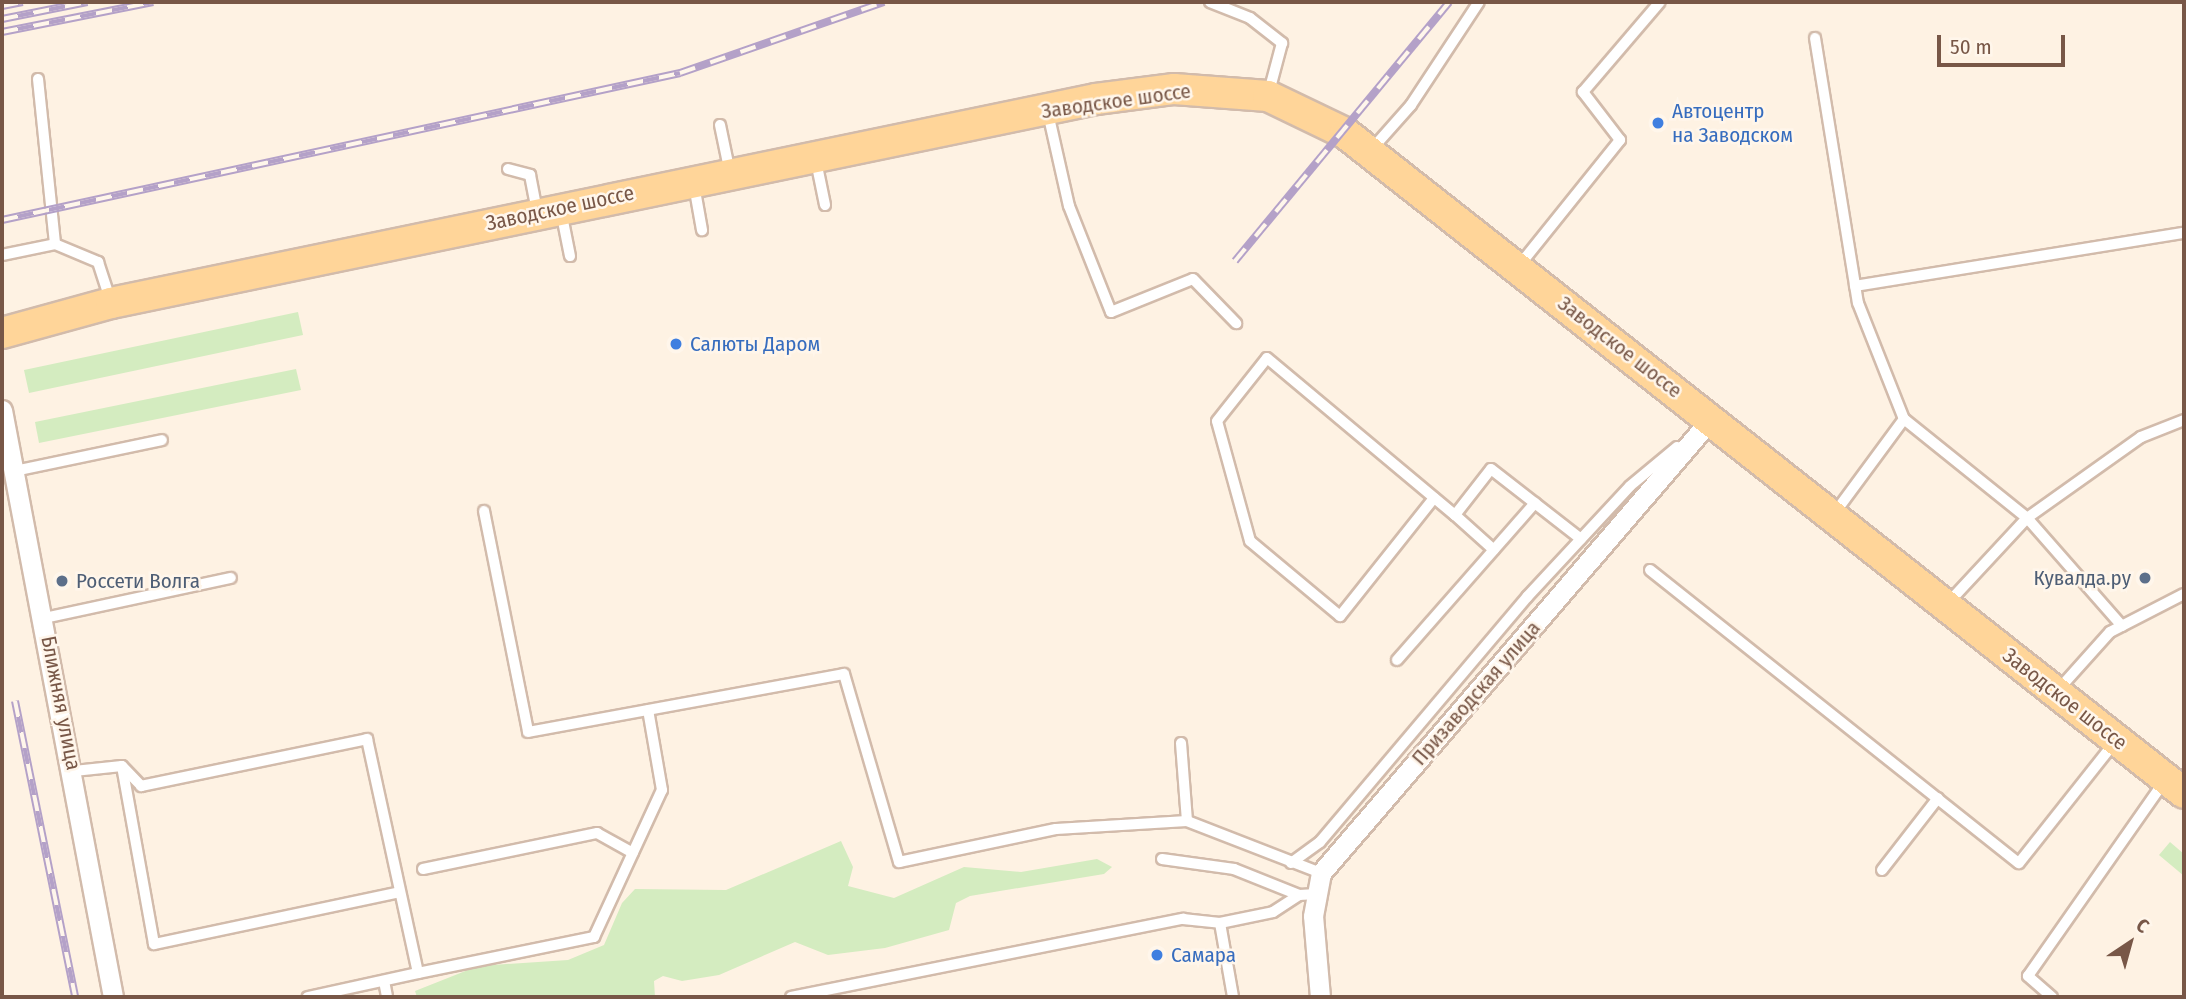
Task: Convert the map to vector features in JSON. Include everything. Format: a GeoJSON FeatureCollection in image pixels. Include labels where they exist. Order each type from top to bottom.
{"type":"FeatureCollection","features":[{"type":"Feature","properties":{"kind":"main road","name":"Заводское шоссе"},"geometry":{"type":"LineString","coordinates":[[2,333],[111,303],[549,210],[1047,109],[1174,89],[1268,96],[1369,152],[1712,418],[2175,786]]}},
{"type":"Feature","properties":{"kind":"street","name":"Ближняя улица"},"geometry":{"type":"LineString","coordinates":[[2,410],[75,771],[113,997]]}},
{"type":"Feature","properties":{"kind":"street","name":"Призаводская улица"},"geometry":{"type":"LineString","coordinates":[[1320,997],[1308,895],[1321,873],[1712,418]]}},
{"type":"Feature","properties":{"kind":"lane"},"geometry":{"type":"LineString","coordinates":[[1210,2],[1250,18],[1283,43],[1268,96]]}},
{"type":"Feature","properties":{"kind":"lane"},"geometry":{"type":"LineString","coordinates":[[1369,152],[1411,105],[1479,2]]}},
{"type":"Feature","properties":{"kind":"lane"},"geometry":{"type":"LineString","coordinates":[[1518,268],[1620,140],[1583,92],[1660,2]]}},
{"type":"Feature","properties":{"kind":"lane"},"geometry":{"type":"LineString","coordinates":[[1815,38],[1855,286],[1904,419],[2027,518],[2122,626]]}},
{"type":"Feature","properties":{"kind":"lane"},"geometry":{"type":"LineString","coordinates":[[38,79],[55,244]]}},
{"type":"Feature","properties":{"kind":"lane"},"geometry":{"type":"LineString","coordinates":[[1047,109],[1069,206],[1111,312],[1193,279],[1236,323]]}},
{"type":"Feature","properties":{"kind":"lane"},"geometry":{"type":"LineString","coordinates":[[720,125],[730,174]]}},
{"type":"Feature","properties":{"kind":"lane"},"geometry":{"type":"LineString","coordinates":[[815,156],[825,205]]}},
{"type":"Feature","properties":{"kind":"lane"},"geometry":{"type":"LineString","coordinates":[[508,169],[530,175],[570,256]]}},
{"type":"Feature","properties":{"kind":"lane"},"geometry":{"type":"LineString","coordinates":[[693,181],[702,230]]}},
{"type":"Feature","properties":{"kind":"lane"},"geometry":{"type":"LineString","coordinates":[[1855,286],[2184,233]]}},
{"type":"Feature","properties":{"kind":"lane"},"geometry":{"type":"LineString","coordinates":[[2,255],[55,244],[98,261],[111,303]]}},
{"type":"Feature","properties":{"kind":"lane"},"geometry":{"type":"LineString","coordinates":[[1434,498],[1340,616],[1250,541],[1217,421],[1268,358],[1455,515],[1494,550]]}},
{"type":"Feature","properties":{"kind":"lane"},"geometry":{"type":"LineString","coordinates":[[1291,863],[1320,842],[1581,539],[1630,486],[1712,418]]}},
{"type":"Feature","properties":{"kind":"lane"},"geometry":{"type":"LineString","coordinates":[[1833,514],[1904,419]]}},
{"type":"Feature","properties":{"kind":"lane"},"geometry":{"type":"LineString","coordinates":[[1946,605],[2027,518],[2141,437],[2184,420]]}},
{"type":"Feature","properties":{"kind":"lane"},"geometry":{"type":"LineString","coordinates":[[14,471],[162,440]]}},
{"type":"Feature","properties":{"kind":"lane"},"geometry":{"type":"LineString","coordinates":[[1455,515],[1491,469],[1581,539]]}},
{"type":"Feature","properties":{"kind":"lane"},"geometry":{"type":"LineString","coordinates":[[1397,660],[1535,503]]}},
{"type":"Feature","properties":{"kind":"lane"},"geometry":{"type":"LineString","coordinates":[[484,512],[528,732],[844,674],[899,862],[1056,829],[1186,821],[1321,873]]}},
{"type":"Feature","properties":{"kind":"lane"},"geometry":{"type":"LineString","coordinates":[[1650,570],[2020,863],[2116,740]]}},
{"type":"Feature","properties":{"kind":"lane"},"geometry":{"type":"LineString","coordinates":[[44,618],[231,578]]}},
{"type":"Feature","properties":{"kind":"lane"},"geometry":{"type":"LineString","coordinates":[[2056,693],[2122,626],[2184,594]]}},
{"type":"Feature","properties":{"kind":"lane"},"geometry":{"type":"LineString","coordinates":[[308,997],[594,937],[662,790],[648,710]]}},
{"type":"Feature","properties":{"kind":"lane"},"geometry":{"type":"LineString","coordinates":[[122,766],[141,786],[367,739],[418,973]]}},
{"type":"Feature","properties":{"kind":"lane"},"geometry":{"type":"LineString","coordinates":[[1181,743],[1186,821]]}},
{"type":"Feature","properties":{"kind":"lane"},"geometry":{"type":"LineString","coordinates":[[75,771],[122,766]]}},
{"type":"Feature","properties":{"kind":"lane"},"geometry":{"type":"LineString","coordinates":[[122,766],[154,944],[400,892]]}},
{"type":"Feature","properties":{"kind":"lane"},"geometry":{"type":"LineString","coordinates":[[2052,997],[2028,976],[2175,786]]}},
{"type":"Feature","properties":{"kind":"lane"},"geometry":{"type":"LineString","coordinates":[[1882,870],[1938,798]]}},
{"type":"Feature","properties":{"kind":"lane"},"geometry":{"type":"LineString","coordinates":[[423,869],[597,833],[633,853]]}},
{"type":"Feature","properties":{"kind":"lane"},"geometry":{"type":"LineString","coordinates":[[1162,859],[1234,869],[1308,895]]}},
{"type":"Feature","properties":{"kind":"lane"},"geometry":{"type":"LineString","coordinates":[[791,997],[1183,919],[1220,923],[1273,912],[1308,895]]}},
{"type":"Feature","properties":{"kind":"lane"},"geometry":{"type":"LineString","coordinates":[[1220,923],[1233,997]]}},
{"type":"Feature","properties":{"kind":"lane"},"geometry":{"type":"LineString","coordinates":[[384,981],[387,997]]}},
{"type":"Feature","properties":{"kind":"green space"},"geometry":{"type":"Polygon","coordinates":[[[298,312],[303,335],[29,393],[24,370],[298,312]]]}},
{"type":"Feature","properties":{"kind":"green space"},"geometry":{"type":"Polygon","coordinates":[[[296,369],[301,390],[39,443],[35,422],[296,369]]]}},
{"type":"Feature","properties":{"kind":"green space"},"geometry":{"type":"Polygon","coordinates":[[[841,841],[853,867],[848,886],[894,898],[964,867],[1021,872],[1097,859],[1112,867],[1104,874],[970,896],[956,903],[949,930],[885,948],[828,955],[795,942],[719,975],[682,981],[663,976],[654,981],[655,997],[417,997],[415,991],[478,966],[568,960],[604,945],[622,903],[635,889],[726,890],[841,841]]]}},
{"type":"Feature","properties":{"kind":"green space"},"geometry":{"type":"Polygon","coordinates":[[[2170,842],[2184,854],[2184,876],[2159,855],[2170,842]]]}},
{"type":"Feature","properties":{"kind":"railway"},"geometry":{"type":"LineString","coordinates":[[2,6],[23,2]]}},
{"type":"Feature","properties":{"kind":"railway"},"geometry":{"type":"LineString","coordinates":[[2,19],[87,2]]}},
{"type":"Feature","properties":{"kind":"railway"},"geometry":{"type":"LineString","coordinates":[[2,32],[153,2]]}},
{"type":"Feature","properties":{"kind":"railway"},"geometry":{"type":"LineString","coordinates":[[2,220],[680,73],[884,2]]}},
{"type":"Feature","properties":{"kind":"railway"},"geometry":{"type":"LineString","coordinates":[[1235,261],[1449,2]]}},
{"type":"Feature","properties":{"kind":"railway"},"geometry":{"type":"LineString","coordinates":[[15,701],[75,997]]}},
{"type":"Feature","properties":{"kind":"place","name":"Автоцентр на Заводском"},"geometry":{"type":"Point","coordinates":[1658,123]}},
{"type":"Feature","properties":{"kind":"place","name":"Салюты Даром"},"geometry":{"type":"Point","coordinates":[676,344]}},
{"type":"Feature","properties":{"kind":"place","name":"Кувалда.ру"},"geometry":{"type":"Point","coordinates":[2145,578]}},
{"type":"Feature","properties":{"kind":"place","name":"Россети Волга"},"geometry":{"type":"Point","coordinates":[62,581]}},
{"type":"Feature","properties":{"kind":"place","name":"Самара"},"geometry":{"type":"Point","coordinates":[1157,955]}}]}
